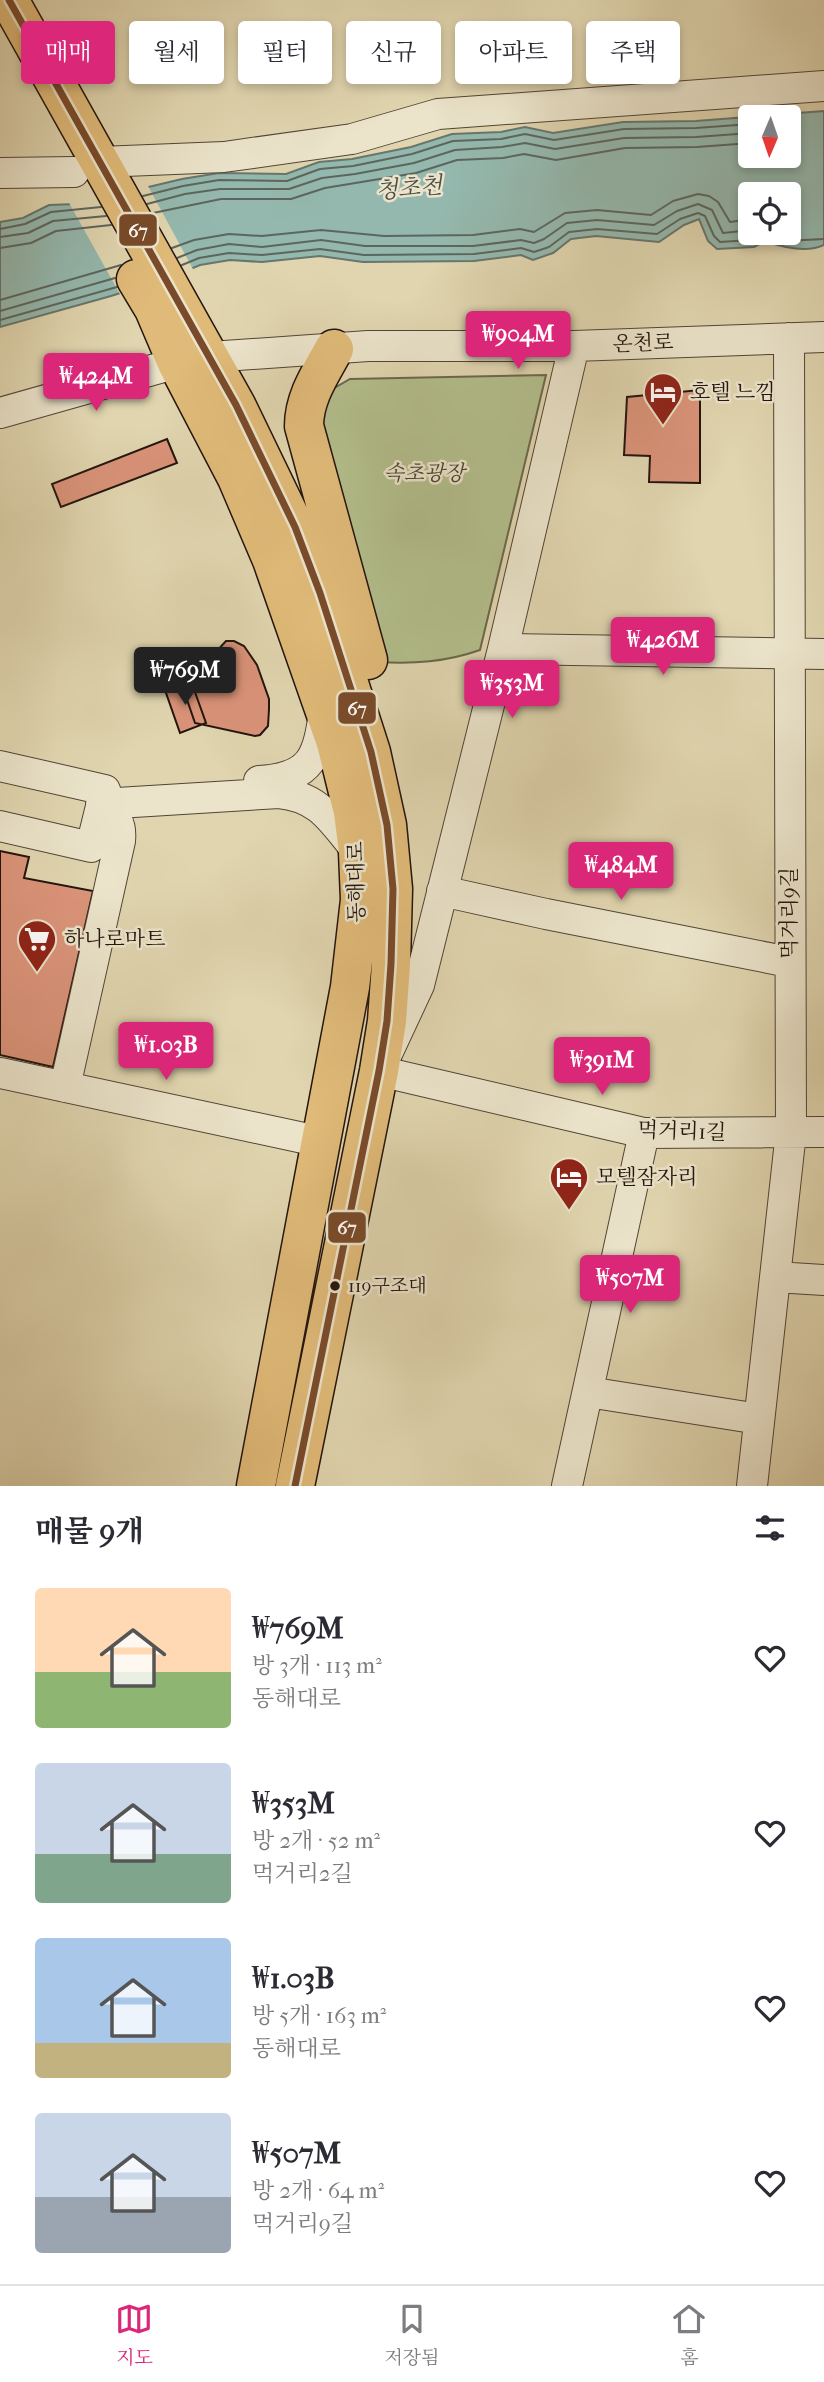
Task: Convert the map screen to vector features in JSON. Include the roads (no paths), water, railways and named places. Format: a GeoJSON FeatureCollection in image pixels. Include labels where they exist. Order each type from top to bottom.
{"type":"FeatureCollection","features":[{"type":"Feature","properties":{"kind":"main road"},"geometry":{"type":"LineString","coordinates":[[9,0],[90,172]]}},
{"type":"Feature","properties":{"kind":"main road"},"geometry":{"type":"LineString","coordinates":[[0,39],[90,172]]}},
{"type":"Feature","properties":{"kind":"main road","name":"동해대로"},"geometry":{"type":"LineString","coordinates":[[90,172],[167,306],[193,360],[325,706],[344,773],[358,852],[360,900],[356,943],[322,1142],[256,1486]]}},
{"type":"Feature","properties":{"kind":"main road"},"geometry":{"type":"LineString","coordinates":[[334,349],[309,396],[304,426],[370,670],[381,730],[387,825]]}},
{"type":"Feature","properties":{"kind":"main road","name":"동해대로"},"geometry":{"type":"LineString","coordinates":[[193,360],[236,405],[295,527],[320,593],[372,752],[387,825],[393,889],[387,1021],[379,1071],[295,1486]]}},
{"type":"Feature","properties":{"kind":"street"},"geometry":{"type":"LineString","coordinates":[[0,173],[90,172],[224,157],[352,139],[438,114],[824,86]]}},
{"type":"Feature","properties":{"kind":"street","name":"온천로"},"geometry":{"type":"LineString","coordinates":[[0,413],[193,360],[368,346],[574,346],[824,337]]}},
{"type":"Feature","properties":{"kind":"street","name":"먹거리9길"},"geometry":{"type":"LineString","coordinates":[[752,1486],[791,1132],[789,338]]}},
{"type":"Feature","properties":{"kind":"street"},"geometry":{"type":"LineString","coordinates":[[379,1071],[419,985],[503,649],[574,346]]}},
{"type":"Feature","properties":{"kind":"street"},"geometry":{"type":"LineString","coordinates":[[503,649],[824,654]]}},
{"type":"Feature","properties":{"kind":"street"},"geometry":{"type":"LineString","coordinates":[[103,797],[277,780],[299,774],[313,757],[320,740],[325,706]]}},
{"type":"Feature","properties":{"kind":"street"},"geometry":{"type":"LineString","coordinates":[[0,766],[103,797],[279,793],[299,795],[317,804],[358,852]]}},
{"type":"Feature","properties":{"kind":"street"},"geometry":{"type":"LineString","coordinates":[[0,827],[91,847],[103,797]]}},
{"type":"Feature","properties":{"kind":"street"},"geometry":{"type":"LineString","coordinates":[[65,1087],[122,827],[103,797]]}},
{"type":"Feature","properties":{"kind":"street"},"geometry":{"type":"LineString","coordinates":[[442,891],[789,962]]}},
{"type":"Feature","properties":{"kind":"street","name":"먹거리1길"},"geometry":{"type":"LineString","coordinates":[[379,1071],[644,1133],[824,1132]]}},
{"type":"Feature","properties":{"kind":"street"},"geometry":{"type":"LineString","coordinates":[[0,1073],[322,1142]]}},
{"type":"Feature","properties":{"kind":"street"},"geometry":{"type":"LineString","coordinates":[[567,1486],[644,1133]]}},
{"type":"Feature","properties":{"kind":"street"},"geometry":{"type":"LineString","coordinates":[[775,1277],[824,1280]]}},
{"type":"Feature","properties":{"kind":"street"},"geometry":{"type":"LineString","coordinates":[[587,1392],[759,1419]]}},
{"type":"Feature","properties":{"kind":"water","name":"청초천"},"geometry":{"type":"Polygon","coordinates":[[[824,111],[824,245],[802,249],[780,245],[801,245],[801,182],[738,182],[738,245],[758,245],[754,247],[717,249],[708,241],[699,219],[684,225],[659,242],[596,236],[571,239],[553,253],[533,260],[521,255],[474,261],[363,262],[320,256],[262,262],[230,260],[200,265],[111,296],[0,327],[0,222],[23,218],[49,205],[77,204],[219,173],[286,174],[319,162],[352,159],[411,147],[452,134],[501,132],[525,127],[553,133],[623,122],[738,118],[738,168],[802,168],[802,113],[824,111]]]}},
{"type":"Feature","properties":{"kind":"place","name":"호텔 느낌"},"geometry":{"type":"Point","coordinates":[663,426]}},
{"type":"Feature","properties":{"kind":"place","name":"하나로마트"},"geometry":{"type":"Point","coordinates":[37,973]}},
{"type":"Feature","properties":{"kind":"place","name":"모텔잠자리"},"geometry":{"type":"Point","coordinates":[569,1211]}},
{"type":"Feature","properties":{"kind":"place","name":"119구조대"},"geometry":{"type":"Point","coordinates":[335,1286]}},
{"type":"Feature","properties":{"kind":"park label","name":"속초광장"},"geometry":{"type":"Point","coordinates":[424,473]}}]}
